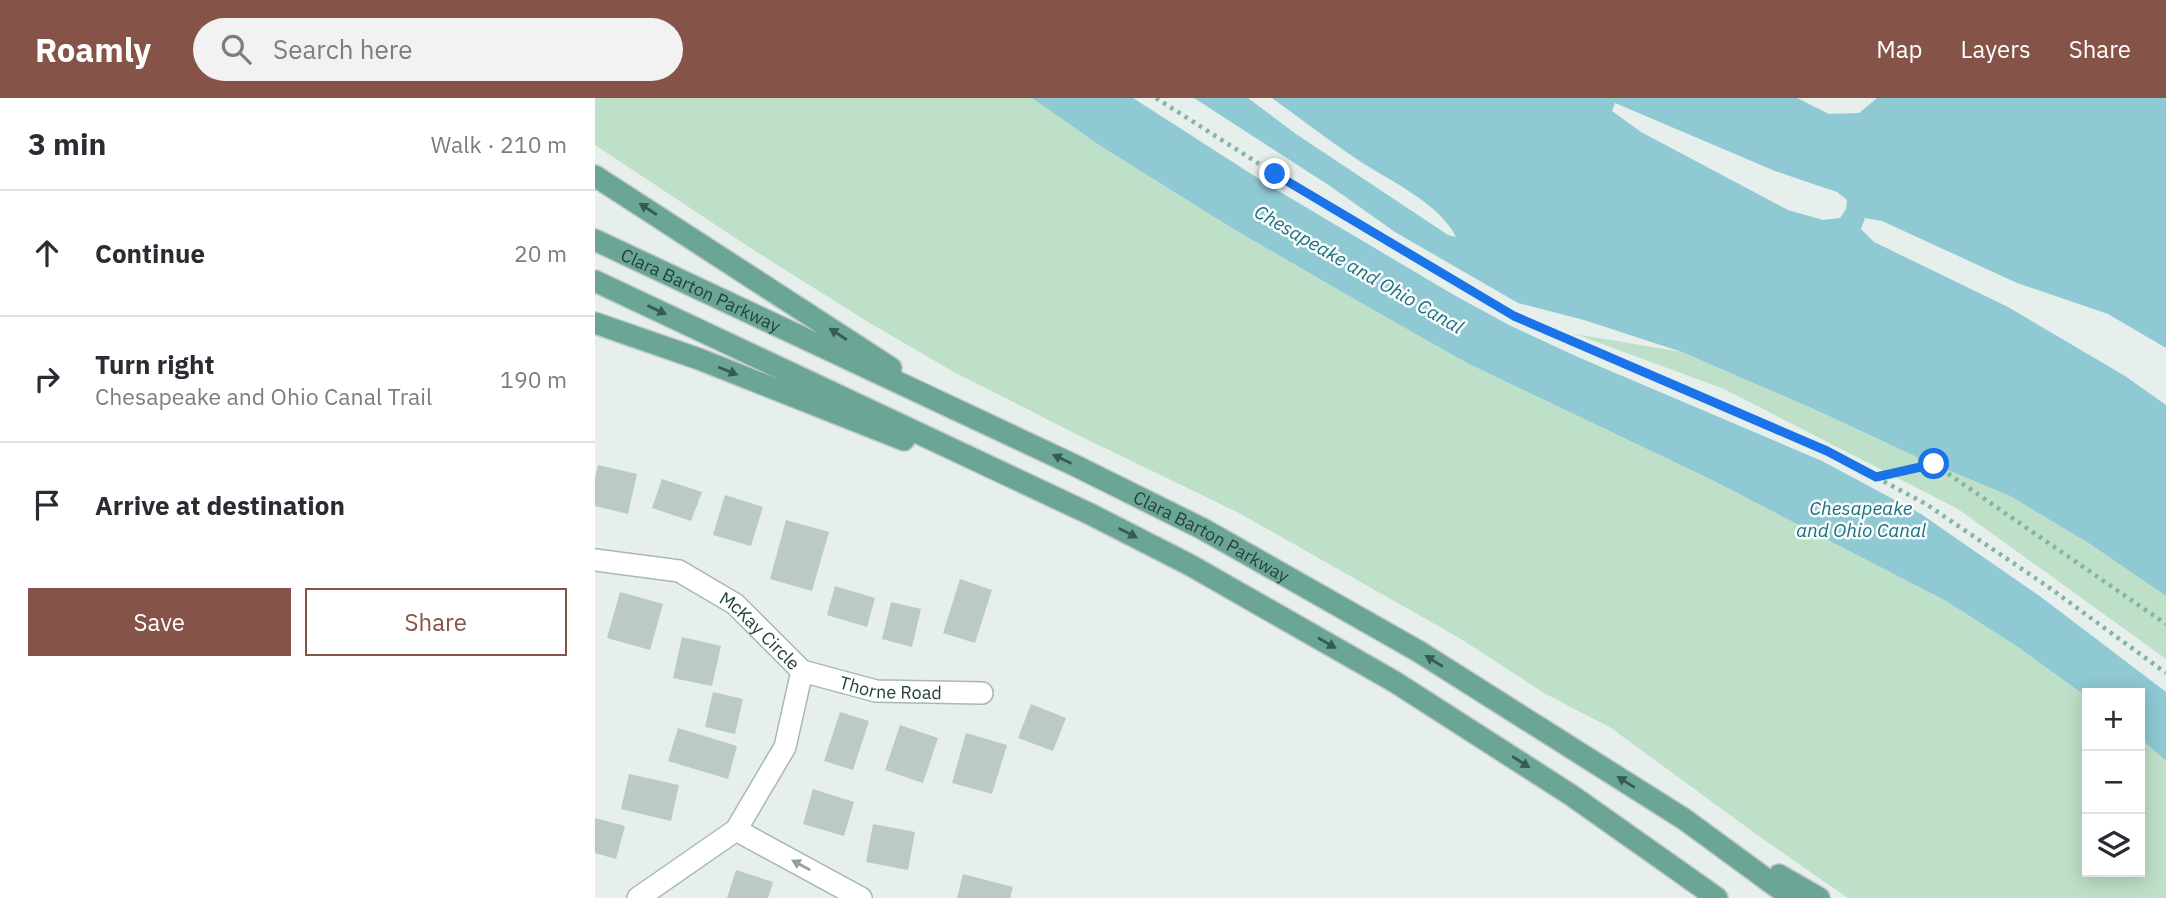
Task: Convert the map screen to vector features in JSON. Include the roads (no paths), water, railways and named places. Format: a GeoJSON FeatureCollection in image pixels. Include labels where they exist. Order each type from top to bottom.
{"type":"FeatureCollection","features":[{"type":"Feature","properties":{"kind":"main road"},"geometry":{"type":"LineString","coordinates":[[595,176],[957,411]]}},
{"type":"Feature","properties":{"kind":"main road","name":"Clara Barton Parkway"},"geometry":{"type":"LineString","coordinates":[[595,240],[1074,465],[1203,529],[1418,651],[1684,819],[1792,898]]}},
{"type":"Feature","properties":{"kind":"main road","name":"Clara Barton Parkway"},"geometry":{"type":"LineString","coordinates":[[595,281],[1090,514],[1190,565],[1395,682],[1571,794],[1717,898]]}},
{"type":"Feature","properties":{"kind":"main road"},"geometry":{"type":"LineString","coordinates":[[595,323],[699,359],[1090,514]]}},
{"type":"Feature","properties":{"kind":"main road"},"geometry":{"type":"LineString","coordinates":[[1684,819],[1819,898]]}},
{"type":"Feature","properties":{"kind":"street","name":"McKay Circle"},"geometry":{"type":"LineString","coordinates":[[595,560],[679,571],[735,604],[802,671],[785,747],[736,830],[638,898]]}},
{"type":"Feature","properties":{"kind":"street","name":"Thorne Road"},"geometry":{"type":"LineString","coordinates":[[802,671],[876,691],[982,693]]}},
{"type":"Feature","properties":{"kind":"street"},"geometry":{"type":"LineString","coordinates":[[736,830],[861,898]]}},
{"type":"Feature","properties":{"kind":"water","name":"Chesapeake and Ohio Canal"},"geometry":{"type":"Polygon","coordinates":[[[1032,98],[1133,98],[1270,186],[1509,325],[1822,461],[1921,514],[2041,597],[2166,692],[2166,761],[2145,742],[2145,688],[2082,688],[2082,693],[2018,647],[1946,601],[1712,480],[1467,363],[1235,230],[1099,145],[1032,98]]]}},
{"type":"Feature","properties":{"kind":"water"},"geometry":{"type":"Polygon","coordinates":[[[1194,98],[1248,98],[1296,134],[1448,235],[1456,237],[1438,213],[1425,203],[1355,158],[1272,98],[1797,98],[1829,114],[1859,113],[1877,98],[2166,98],[2166,348],[2108,314],[2017,283],[1882,221],[1865,218],[1861,229],[1874,242],[2008,307],[2125,376],[2166,405],[2166,596],[2090,544],[2010,496],[1682,352],[1584,320],[1518,303],[1395,232],[1330,186],[1194,98]],[[1615,103],[1612,111],[1641,132],[1788,210],[1823,220],[1840,218],[1846,209],[1847,200],[1837,192],[1775,171],[1615,103]]]}}]}
